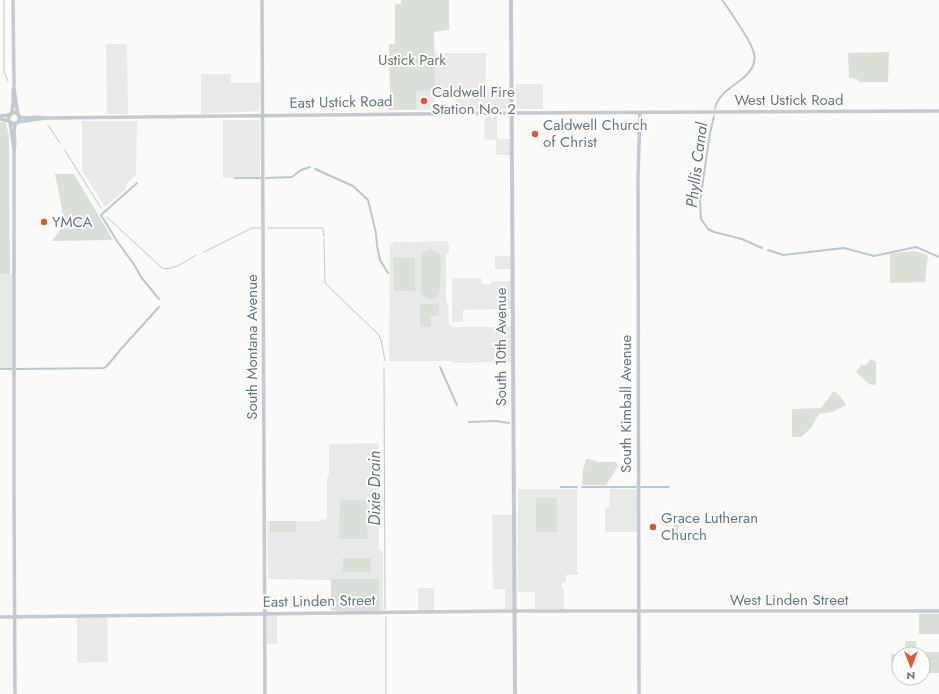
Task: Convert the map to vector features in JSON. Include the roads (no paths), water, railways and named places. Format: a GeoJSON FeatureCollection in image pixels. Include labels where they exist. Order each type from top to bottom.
{"type":"FeatureCollection","features":[{"type":"Feature","properties":{"kind":"main road"},"geometry":{"type":"LineString","coordinates":[[13,0],[14,86],[19,116],[14,128],[14,149]]}},
{"type":"Feature","properties":{"kind":"main road","name":"South Montana Avenue"},"geometry":{"type":"LineString","coordinates":[[262,0],[265,694]]}},
{"type":"Feature","properties":{"kind":"main road","name":"South 10th Avenue"},"geometry":{"type":"LineString","coordinates":[[511,0],[515,694]]}},
{"type":"Feature","properties":{"kind":"main road"},"geometry":{"type":"LineString","coordinates":[[14,86],[12,95],[14,107],[8,118],[10,122],[14,149],[14,617],[16,694]]}},
{"type":"Feature","properties":{"kind":"main road","name":"West Ustick Road"},"geometry":{"type":"LineString","coordinates":[[640,113],[939,111]]}},
{"type":"Feature","properties":{"kind":"main road"},"geometry":{"type":"LineString","coordinates":[[0,117],[15,113],[19,116]]}},
{"type":"Feature","properties":{"kind":"main road","name":"East Ustick Road"},"geometry":{"type":"LineString","coordinates":[[17,122],[43,118],[640,113]]}},
{"type":"Feature","properties":{"kind":"main road","name":"South Kimball Avenue"},"geometry":{"type":"LineString","coordinates":[[640,113],[638,177],[640,694]]}},
{"type":"Feature","properties":{"kind":"main road","name":"East Ustick Road"},"geometry":{"type":"LineString","coordinates":[[19,116],[24,118],[37,116],[43,118]]}},
{"type":"Feature","properties":{"kind":"main road"},"geometry":{"type":"LineString","coordinates":[[0,117],[12,124],[17,122]]}},
{"type":"Feature","properties":{"kind":"main road","name":"East Linden Street"},"geometry":{"type":"LineString","coordinates":[[0,617],[515,611],[639,612]]}},
{"type":"Feature","properties":{"kind":"main road","name":"West Linden Street"},"geometry":{"type":"LineString","coordinates":[[639,612],[939,611]]}},
{"type":"Feature","properties":{"kind":"waterway","name":"Dixie Drain"},"geometry":{"type":"LineString","coordinates":[[4,0],[4,72],[8,81]]}},
{"type":"Feature","properties":{"kind":"waterway","name":"Phyllis Canal"},"geometry":{"type":"LineString","coordinates":[[715,108],[719,98],[749,73],[755,60],[749,42],[722,0]]}},
{"type":"Feature","properties":{"kind":"waterway","name":"Phyllis Canal"},"geometry":{"type":"LineString","coordinates":[[714,116],[700,201],[701,219],[708,229],[714,232],[742,239],[762,248]]}},
{"type":"Feature","properties":{"kind":"waterway","name":"Dixie Drain"},"geometry":{"type":"LineString","coordinates":[[48,125],[60,143]]}},
{"type":"Feature","properties":{"kind":"waterway","name":"Dixie Drain"},"geometry":{"type":"LineString","coordinates":[[64,149],[101,208]]}},
{"type":"Feature","properties":{"kind":"waterway"},"geometry":{"type":"LineString","coordinates":[[266,178],[292,177],[301,170],[310,167]]}},
{"type":"Feature","properties":{"kind":"waterway"},"geometry":{"type":"LineString","coordinates":[[315,169],[353,186],[368,200],[376,233]]}},
{"type":"Feature","properties":{"kind":"waterway"},"geometry":{"type":"LineString","coordinates":[[235,178],[261,178]]}},
{"type":"Feature","properties":{"kind":"waterway"},"geometry":{"type":"LineString","coordinates":[[137,183],[101,215],[141,277],[159,299]]}},
{"type":"Feature","properties":{"kind":"waterway","name":"Dixie Drain"},"geometry":{"type":"LineString","coordinates":[[107,217],[162,268],[166,269],[175,267],[196,255]]}},
{"type":"Feature","properties":{"kind":"waterway","name":"Dixie Drain"},"geometry":{"type":"LineString","coordinates":[[204,252],[252,228],[261,228]]}},
{"type":"Feature","properties":{"kind":"waterway","name":"Dixie Drain"},"geometry":{"type":"LineString","coordinates":[[268,228],[323,228],[324,236]]}},
{"type":"Feature","properties":{"kind":"waterway"},"geometry":{"type":"LineString","coordinates":[[376,235],[377,244]]}},
{"type":"Feature","properties":{"kind":"waterway","name":"Dixie Drain"},"geometry":{"type":"LineString","coordinates":[[324,239],[325,283],[379,335],[385,361]]}},
{"type":"Feature","properties":{"kind":"waterway"},"geometry":{"type":"LineString","coordinates":[[377,246],[380,260],[388,273]]}},
{"type":"Feature","properties":{"kind":"waterway","name":"Phyllis Canal"},"geometry":{"type":"LineString","coordinates":[[768,250],[783,255],[844,248],[874,256],[916,247],[939,257]]}},
{"type":"Feature","properties":{"kind":"waterway"},"geometry":{"type":"LineString","coordinates":[[17,369],[104,368],[159,307]]}},
{"type":"Feature","properties":{"kind":"waterway"},"geometry":{"type":"LineString","coordinates":[[440,367],[457,405]]}},
{"type":"Feature","properties":{"kind":"waterway","name":"Dixie Drain"},"geometry":{"type":"LineString","coordinates":[[384,368],[385,609]]}},
{"type":"Feature","properties":{"kind":"waterway"},"geometry":{"type":"LineString","coordinates":[[0,369],[11,369]]}},
{"type":"Feature","properties":{"kind":"waterway"},"geometry":{"type":"LineString","coordinates":[[469,422],[496,421],[509,423]]}},
{"type":"Feature","properties":{"kind":"waterway"},"geometry":{"type":"LineString","coordinates":[[561,487],[577,487]]}},
{"type":"Feature","properties":{"kind":"waterway"},"geometry":{"type":"LineString","coordinates":[[582,487],[636,487]]}},
{"type":"Feature","properties":{"kind":"waterway"},"geometry":{"type":"LineString","coordinates":[[641,487],[669,487]]}},
{"type":"Feature","properties":{"kind":"waterway","name":"Dixie Drain"},"geometry":{"type":"LineString","coordinates":[[386,617],[386,694]]}},
{"type":"Feature","properties":{"kind":"place","name":"Caldwell Fire Station No. 2"},"geometry":{"type":"Point","coordinates":[424,101]}},
{"type":"Feature","properties":{"kind":"place","name":"Caldwell Church of Christ"},"geometry":{"type":"Point","coordinates":[535,134]}},
{"type":"Feature","properties":{"kind":"place","name":"YMCA"},"geometry":{"type":"Point","coordinates":[44,222]}},
{"type":"Feature","properties":{"kind":"place","name":"Grace Lutheran Church"},"geometry":{"type":"Point","coordinates":[653,527]}},
{"type":"Feature","properties":{"kind":"park label","name":"Ustick Park"},"geometry":{"type":"Point","coordinates":[412,60]}}]}
